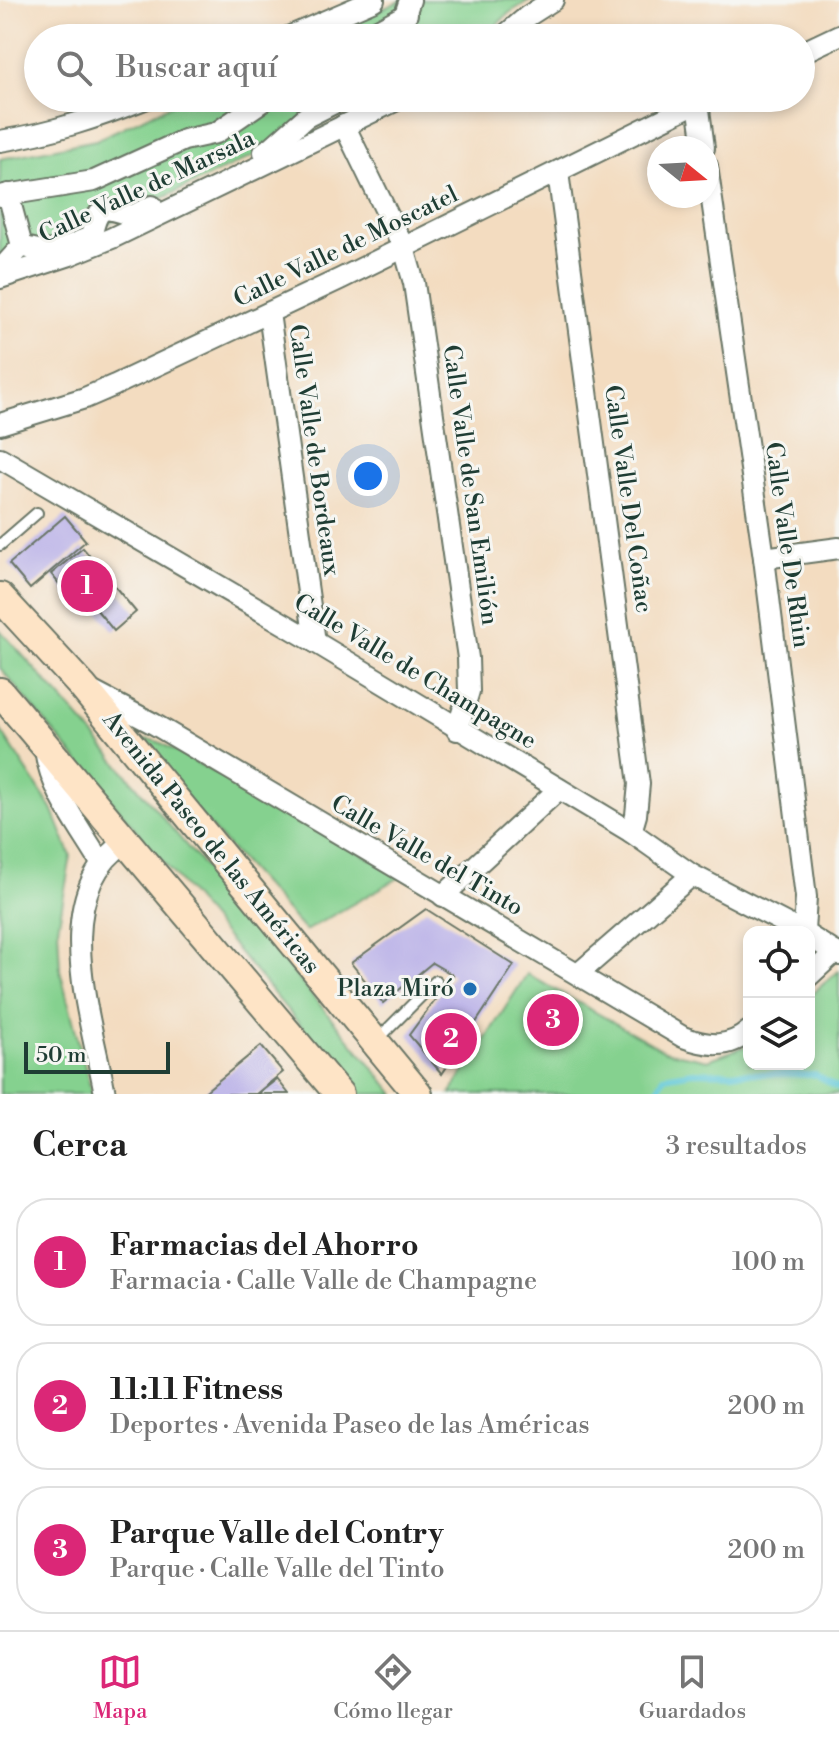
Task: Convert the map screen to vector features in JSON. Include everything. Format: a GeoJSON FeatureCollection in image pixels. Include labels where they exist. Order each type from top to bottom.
{"type":"FeatureCollection","features":[{"type":"Feature","properties":{"kind":"main road","name":"Avenida Paseo de las Américas"},"geometry":{"type":"LineString","coordinates":[[0,597],[82,686],[418,1094]]}},
{"type":"Feature","properties":{"kind":"main road"},"geometry":{"type":"LineString","coordinates":[[0,692],[339,1094]]}},
{"type":"Feature","properties":{"kind":"street"},"geometry":{"type":"LineString","coordinates":[[318,24],[374,0]]}},
{"type":"Feature","properties":{"kind":"street"},"geometry":{"type":"LineString","coordinates":[[519,24],[553,0]]}},
{"type":"Feature","properties":{"kind":"street"},"geometry":{"type":"LineString","coordinates":[[383,24],[408,7]]}},
{"type":"Feature","properties":{"kind":"street"},"geometry":{"type":"LineString","coordinates":[[815,46],[839,35]]}},
{"type":"Feature","properties":{"kind":"street"},"geometry":{"type":"LineString","coordinates":[[0,141],[33,136],[113,112]]}},
{"type":"Feature","properties":{"kind":"street"},"geometry":{"type":"LineString","coordinates":[[22,246],[4,195],[94,181],[184,140],[216,133],[247,112]]}},
{"type":"Feature","properties":{"kind":"street"},"geometry":{"type":"LineString","coordinates":[[22,246],[49,253],[91,237],[94,222],[105,210],[113,208],[132,216],[272,147],[316,112]]}},
{"type":"Feature","properties":{"kind":"street","name":"Calle Valle de Marsala"},"geometry":{"type":"LineString","coordinates":[[0,278],[112,238],[344,125],[363,112]]}},
{"type":"Feature","properties":{"kind":"street","name":"Calle Valle de Moscatel"},"geometry":{"type":"LineString","coordinates":[[0,424],[85,398],[404,248],[678,112]]}},
{"type":"Feature","properties":{"kind":"street"},"geometry":{"type":"LineString","coordinates":[[702,112],[704,136]]}},
{"type":"Feature","properties":{"kind":"street","name":"Calle Valle de San Emilión"},"geometry":{"type":"LineString","coordinates":[[344,125],[404,248],[414,283],[468,658],[469,691],[457,730]]}},
{"type":"Feature","properties":{"kind":"street","name":"Calle Valle Del Coñac"},"geometry":{"type":"LineString","coordinates":[[558,172],[639,784],[631,832]]}},
{"type":"Feature","properties":{"kind":"street","name":"Calle Valle De Rhin"},"geometry":{"type":"LineString","coordinates":[[713,208],[764,558],[806,897],[804,926]]}},
{"type":"Feature","properties":{"kind":"street"},"geometry":{"type":"LineString","coordinates":[[0,270],[22,246]]}},
{"type":"Feature","properties":{"kind":"street","name":"Calle Valle de Bordeaux"},"geometry":{"type":"LineString","coordinates":[[269,313],[315,642]]}},
{"type":"Feature","properties":{"kind":"street","name":"Calle Valle de Champagne"},"geometry":{"type":"LineString","coordinates":[[0,458],[631,832],[692,875],[791,926]]}},
{"type":"Feature","properties":{"kind":"street"},"geometry":{"type":"LineString","coordinates":[[764,558],[839,548]]}},
{"type":"Feature","properties":{"kind":"street","name":"Calle Valle del Tinto"},"geometry":{"type":"LineString","coordinates":[[82,686],[154,724],[660,1024],[703,1045],[731,1042],[743,1035]]}},
{"type":"Feature","properties":{"kind":"street"},"geometry":{"type":"LineString","coordinates":[[45,748],[47,765],[55,784],[101,863]]}},
{"type":"Feature","properties":{"kind":"street"},"geometry":{"type":"LineString","coordinates":[[443,896],[559,789]]}},
{"type":"Feature","properties":{"kind":"street"},"geometry":{"type":"LineString","coordinates":[[105,1094],[80,966],[81,930],[85,899],[101,863],[126,842]]}},
{"type":"Feature","properties":{"kind":"street"},"geometry":{"type":"LineString","coordinates":[[578,974],[692,875]]}},
{"type":"Feature","properties":{"kind":"street"},"geometry":{"type":"LineString","coordinates":[[815,940],[837,953],[815,971]]}},
{"type":"Feature","properties":{"kind":"lane"},"geometry":{"type":"LineString","coordinates":[[0,545],[37,513]]}},
{"type":"Feature","properties":{"kind":"lane"},"geometry":{"type":"LineString","coordinates":[[375,1042],[436,981]]}},
{"type":"Feature","properties":{"kind":"green space"},"geometry":{"type":"Polygon","coordinates":[[[402,0],[530,0],[498,24],[349,24],[402,0]]]}},
{"type":"Feature","properties":{"kind":"green space"},"geometry":{"type":"Polygon","coordinates":[[[156,112],[347,112],[88,233],[0,264],[0,159],[96,140],[156,112]]]}},
{"type":"Feature","properties":{"kind":"green space"},"geometry":{"type":"Polygon","coordinates":[[[0,630],[86,726],[395,1094],[358,1094],[0,668],[0,630]]]}},
{"type":"Feature","properties":{"kind":"green space"},"geometry":{"type":"Polygon","coordinates":[[[0,729],[52,809],[71,856],[58,928],[60,970],[92,1094],[0,1094],[0,729]]]}},
{"type":"Feature","properties":{"kind":"green space"},"geometry":{"type":"Polygon","coordinates":[[[144,741],[159,742],[402,876],[305,931],[146,756],[144,741]]]}},
{"type":"Feature","properties":{"kind":"green space"},"geometry":{"type":"Polygon","coordinates":[[[839,971],[839,1094],[450,1094],[527,974],[665,1051],[708,1060],[743,1047],[743,1070],[815,1070],[815,991],[839,971]]]}},
{"type":"Feature","properties":{"kind":"building"},"geometry":{"type":"Polygon","coordinates":[[[65,516],[86,541],[30,589],[9,564],[65,516]]]}},
{"type":"Feature","properties":{"kind":"building"},"geometry":{"type":"Polygon","coordinates":[[[83,548],[136,612],[114,631],[87,598],[77,606],[51,574],[83,548]]]}},
{"type":"Feature","properties":{"kind":"building","name":"Plaza Miró"},"geometry":{"type":"Polygon","coordinates":[[[426,909],[514,965],[442,1074],[409,1035],[453,975],[432,963],[383,1003],[351,963],[426,909]]]}},
{"type":"Feature","properties":{"kind":"building"},"geometry":{"type":"Polygon","coordinates":[[[261,1046],[283,1072],[256,1094],[202,1094],[261,1046]]]}},
{"type":"Feature","properties":{"kind":"building"},"geometry":{"type":"Polygon","coordinates":[[[277,1079],[289,1094],[258,1094],[277,1079]]]}},
{"type":"Feature","properties":{"kind":"waterway"},"geometry":{"type":"LineString","coordinates":[[655,1094],[664,1077],[693,1072],[816,1075],[839,1089]]}},
{"type":"Feature","properties":{"kind":"place","name":"Farmacias del Ahorro"},"geometry":{"type":"Point","coordinates":[87,586]}},
{"type":"Feature","properties":{"kind":"place","name":"Plaza Miró"},"geometry":{"type":"Point","coordinates":[470,989]}},
{"type":"Feature","properties":{"kind":"place","name":"Parque Valle del Contry"},"geometry":{"type":"Point","coordinates":[553,1020]}},
{"type":"Feature","properties":{"kind":"place","name":"11:11 Fitness"},"geometry":{"type":"Point","coordinates":[451,1039]}}]}
